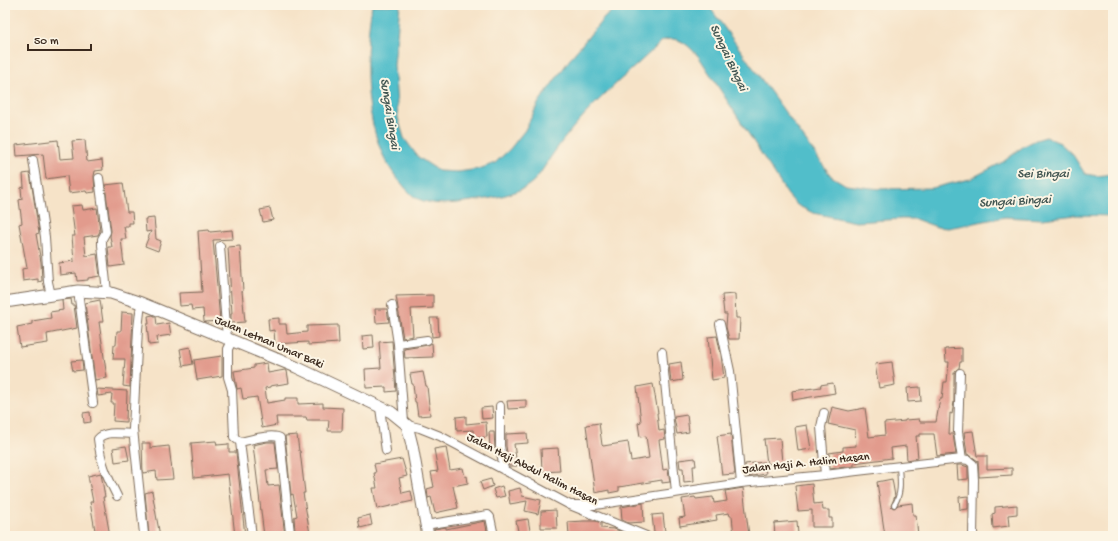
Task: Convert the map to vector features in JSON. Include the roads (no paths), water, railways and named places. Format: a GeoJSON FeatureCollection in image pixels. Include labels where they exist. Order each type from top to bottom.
{"type":"FeatureCollection","features":[{"type":"Feature","properties":{"kind":"street"},"geometry":{"type":"LineString","coordinates":[[33,160],[45,237],[48,282],[51,295]]}},
{"type":"Feature","properties":{"kind":"street"},"geometry":{"type":"LineString","coordinates":[[99,178],[106,232],[102,238],[102,244],[107,292]]}},
{"type":"Feature","properties":{"kind":"street"},"geometry":{"type":"LineString","coordinates":[[220,246],[229,340],[228,377],[232,390],[233,434],[236,440],[240,442],[252,536]]}},
{"type":"Feature","properties":{"kind":"street"},"geometry":{"type":"LineString","coordinates":[[78,292],[93,403]]}},
{"type":"Feature","properties":{"kind":"street","name":"Jalan Letnan Umar Baki"},"geometry":{"type":"LineString","coordinates":[[5,302],[78,292],[107,292],[141,303],[296,367],[391,412],[406,424]]}},
{"type":"Feature","properties":{"kind":"street"},"geometry":{"type":"LineString","coordinates":[[141,303],[138,329],[133,434],[144,534]]}},
{"type":"Feature","properties":{"kind":"street"},"geometry":{"type":"LineString","coordinates":[[392,305],[398,344],[406,424],[412,445],[428,536]]}},
{"type":"Feature","properties":{"kind":"street"},"geometry":{"type":"LineString","coordinates":[[720,324],[730,371],[741,483]]}},
{"type":"Feature","properties":{"kind":"street"},"geometry":{"type":"LineString","coordinates":[[398,344],[427,340]]}},
{"type":"Feature","properties":{"kind":"street"},"geometry":{"type":"LineString","coordinates":[[662,352],[676,492]]}},
{"type":"Feature","properties":{"kind":"street"},"geometry":{"type":"LineString","coordinates":[[960,373],[958,432],[962,459],[968,460],[973,464],[973,536]]}},
{"type":"Feature","properties":{"kind":"street"},"geometry":{"type":"LineString","coordinates":[[500,406],[500,446],[504,470]]}},
{"type":"Feature","properties":{"kind":"street"},"geometry":{"type":"LineString","coordinates":[[380,408],[386,450]]}},
{"type":"Feature","properties":{"kind":"street"},"geometry":{"type":"LineString","coordinates":[[824,414],[821,427],[825,475]]}},
{"type":"Feature","properties":{"kind":"street","name":"Jalan Haji Abdul Halim Hasan"},"geometry":{"type":"LineString","coordinates":[[406,424],[440,436],[570,505],[646,536]]}},
{"type":"Feature","properties":{"kind":"street"},"geometry":{"type":"LineString","coordinates":[[117,496],[104,470],[100,457],[98,438],[101,435],[110,433],[133,434]]}},
{"type":"Feature","properties":{"kind":"street"},"geometry":{"type":"LineString","coordinates":[[240,442],[270,436],[277,436],[280,438],[290,533]]}},
{"type":"Feature","properties":{"kind":"street","name":"Jalan Haji A. Halim Hasan"},"geometry":{"type":"LineString","coordinates":[[570,505],[602,504],[741,483],[962,459]]}},
{"type":"Feature","properties":{"kind":"street"},"geometry":{"type":"LineString","coordinates":[[425,524],[488,515],[490,517],[494,536]]}},
{"type":"Feature","properties":{"kind":"lane"},"geometry":{"type":"LineString","coordinates":[[894,505],[899,493],[899,467]]}},
{"type":"Feature","properties":{"kind":"water","name":"Sei Bingai"},"geometry":{"type":"Polygon","coordinates":[[[372,5],[400,5],[394,65],[398,118],[404,138],[418,157],[439,171],[458,172],[479,169],[495,163],[510,149],[525,130],[539,102],[573,55],[604,18],[619,5],[708,5],[831,176],[846,185],[880,189],[932,188],[970,179],[1003,162],[1024,146],[1046,137],[1060,143],[1073,155],[1085,174],[1097,176],[1113,174],[1113,216],[1076,215],[1042,219],[1005,217],[948,228],[937,227],[915,219],[856,222],[813,213],[797,205],[788,195],[699,57],[683,42],[673,39],[662,41],[594,104],[562,141],[537,177],[529,185],[512,193],[498,197],[451,204],[431,203],[416,198],[409,192],[389,166],[379,146],[369,99],[367,74],[367,50],[372,5]]]}},
{"type":"Feature","properties":{"kind":"water label","name":"Sungai Bingai"},"geometry":{"type":"Point","coordinates":[728,58]}},
{"type":"Feature","properties":{"kind":"water label","name":"Sungai Bingai"},"geometry":{"type":"Point","coordinates":[389,114]}},
{"type":"Feature","properties":{"kind":"water label","name":"Sungai Bingai"},"geometry":{"type":"Point","coordinates":[1015,202]}}]}
